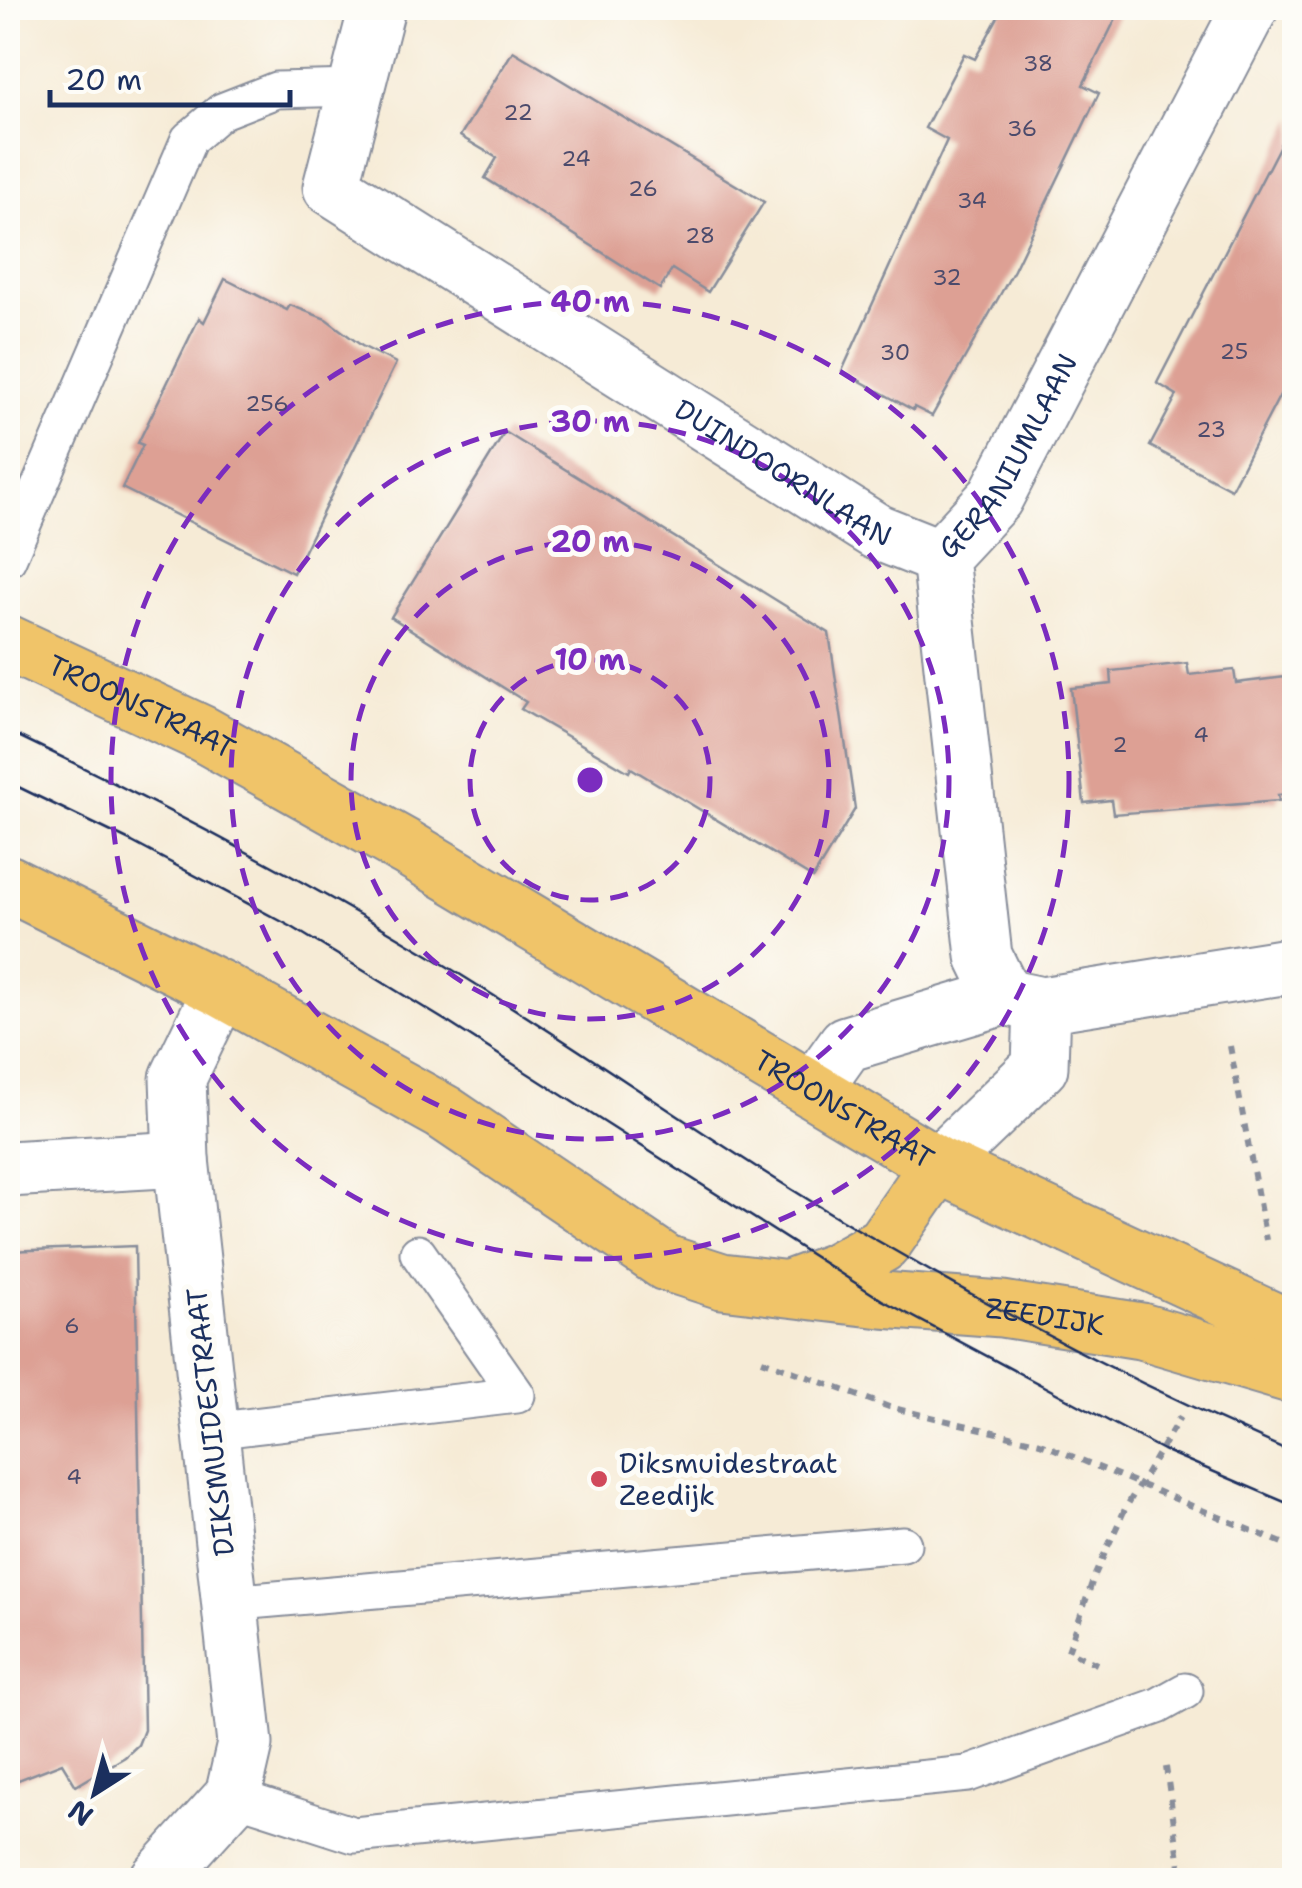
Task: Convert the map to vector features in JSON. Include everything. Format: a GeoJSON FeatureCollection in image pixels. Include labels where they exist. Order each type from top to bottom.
{"type":"FeatureCollection","features":[{"type":"Feature","properties":{"kind":"main road","name":"TROONSTRAAT"},"geometry":{"type":"LineString","coordinates":[[8,644],[203,734],[408,848],[938,1165],[882,1244],[835,1271],[792,1287],[722,1281],[666,1263],[443,1112],[220,989],[8,884]]}},
{"type":"Feature","properties":{"kind":"main road","name":"ZEEDIJK"},"geometry":{"type":"LineString","coordinates":[[938,1165],[1229,1329],[1294,1376]]}},
{"type":"Feature","properties":{"kind":"main road","name":"ZEEDIJK"},"geometry":{"type":"LineString","coordinates":[[792,1287],[882,1300],[1002,1310],[1141,1332],[1294,1330]]}},
{"type":"Feature","properties":{"kind":"street","name":"DUINDOORNLAAN"},"geometry":{"type":"LineString","coordinates":[[377,8],[331,187],[877,532],[940,557]]}},
{"type":"Feature","properties":{"kind":"street","name":"GERANIUMLAAN"},"geometry":{"type":"LineString","coordinates":[[1023,1001],[984,956],[940,557],[996,498],[1250,8]]}},
{"type":"Feature","properties":{"kind":"street"},"geometry":{"type":"LineString","coordinates":[[814,1089],[846,1044],[1023,1001],[1216,976],[1292,980]]}},
{"type":"Feature","properties":{"kind":"street","name":"DIKSMUIDESTRAAT"},"geometry":{"type":"LineString","coordinates":[[172,1863],[233,1796],[245,1744],[181,1159],[178,1078],[220,989]]}},
{"type":"Feature","properties":{"kind":"street"},"geometry":{"type":"LineString","coordinates":[[938,1165],[1040,1067],[1023,1001]]}},
{"type":"Feature","properties":{"kind":"street"},"geometry":{"type":"LineString","coordinates":[[8,1169],[181,1159]]}},
{"type":"Feature","properties":{"kind":"lane"},"geometry":{"type":"LineString","coordinates":[[8,559],[188,139],[222,111],[276,90],[356,88]]}},
{"type":"Feature","properties":{"kind":"lane"},"geometry":{"type":"LineString","coordinates":[[211,1431],[517,1395],[418,1253]]}},
{"type":"Feature","properties":{"kind":"lane"},"geometry":{"type":"LineString","coordinates":[[230,1602],[903,1544]]}},
{"type":"Feature","properties":{"kind":"lane"},"geometry":{"type":"LineString","coordinates":[[233,1796],[354,1835],[968,1774],[1172,1699]]}},
{"type":"Feature","properties":{"kind":"path"},"geometry":{"type":"LineString","coordinates":[[1182,1880],[1172,1699],[1068,1650],[1094,1577],[1125,1510],[1229,1329],[1261,1264],[1267,1234],[1216,976]]}},
{"type":"Feature","properties":{"kind":"path"},"geometry":{"type":"LineString","coordinates":[[1282,1880],[1294,1880]]}},
{"type":"Feature","properties":{"kind":"building"},"geometry":{"type":"Polygon","coordinates":[[[1003,8],[1121,8],[1083,85],[1099,93],[1014,270],[932,416],[914,407],[913,410],[842,371],[947,140],[925,128],[964,54],[975,59],[1003,8]]]}},
{"type":"Feature","properties":{"kind":"building"},"geometry":{"type":"Polygon","coordinates":[[[513,51],[764,202],[708,292],[672,269],[660,289],[485,178],[497,158],[460,136],[513,51]]]}},
{"type":"Feature","properties":{"kind":"building"},"geometry":{"type":"Polygon","coordinates":[[[1294,118],[1294,368],[1231,489],[1150,446],[1177,395],[1157,383],[1294,118]]]}},
{"type":"Feature","properties":{"kind":"building"},"geometry":{"type":"Polygon","coordinates":[[[225,279],[287,310],[290,305],[326,319],[362,346],[396,363],[293,573],[122,488],[143,445],[138,443],[199,318],[204,322],[225,279]]]}},
{"type":"Feature","properties":{"kind":"building"},"geometry":{"type":"Polygon","coordinates":[[[505,432],[829,633],[855,809],[813,878],[631,768],[629,772],[521,709],[526,702],[391,617],[505,432]]]}},
{"type":"Feature","properties":{"kind":"building"},"geometry":{"type":"Polygon","coordinates":[[[1187,663],[1189,675],[1234,670],[1236,683],[1294,676],[1294,794],[1278,795],[1279,801],[1113,814],[1111,800],[1084,803],[1071,688],[1112,684],[1111,671],[1187,663]]]}},
{"type":"Feature","properties":{"kind":"building"},"geometry":{"type":"Polygon","coordinates":[[[135,1246],[144,1730],[138,1745],[125,1757],[76,1786],[62,1763],[8,1784],[8,1251],[135,1246]]]}},
{"type":"Feature","properties":{"kind":"tram line"},"geometry":{"type":"LineString","coordinates":[[8,731],[113,782],[370,920],[479,986],[767,1174],[935,1274],[1138,1381],[1294,1453]]}},
{"type":"Feature","properties":{"kind":"tram line"},"geometry":{"type":"LineString","coordinates":[[8,782],[292,927],[882,1300],[1163,1450],[1294,1506]]}},
{"type":"Feature","properties":{"kind":"place","name":"Diksmuidestraat Zeedijk"},"geometry":{"type":"Point","coordinates":[599,1479]}}]}
